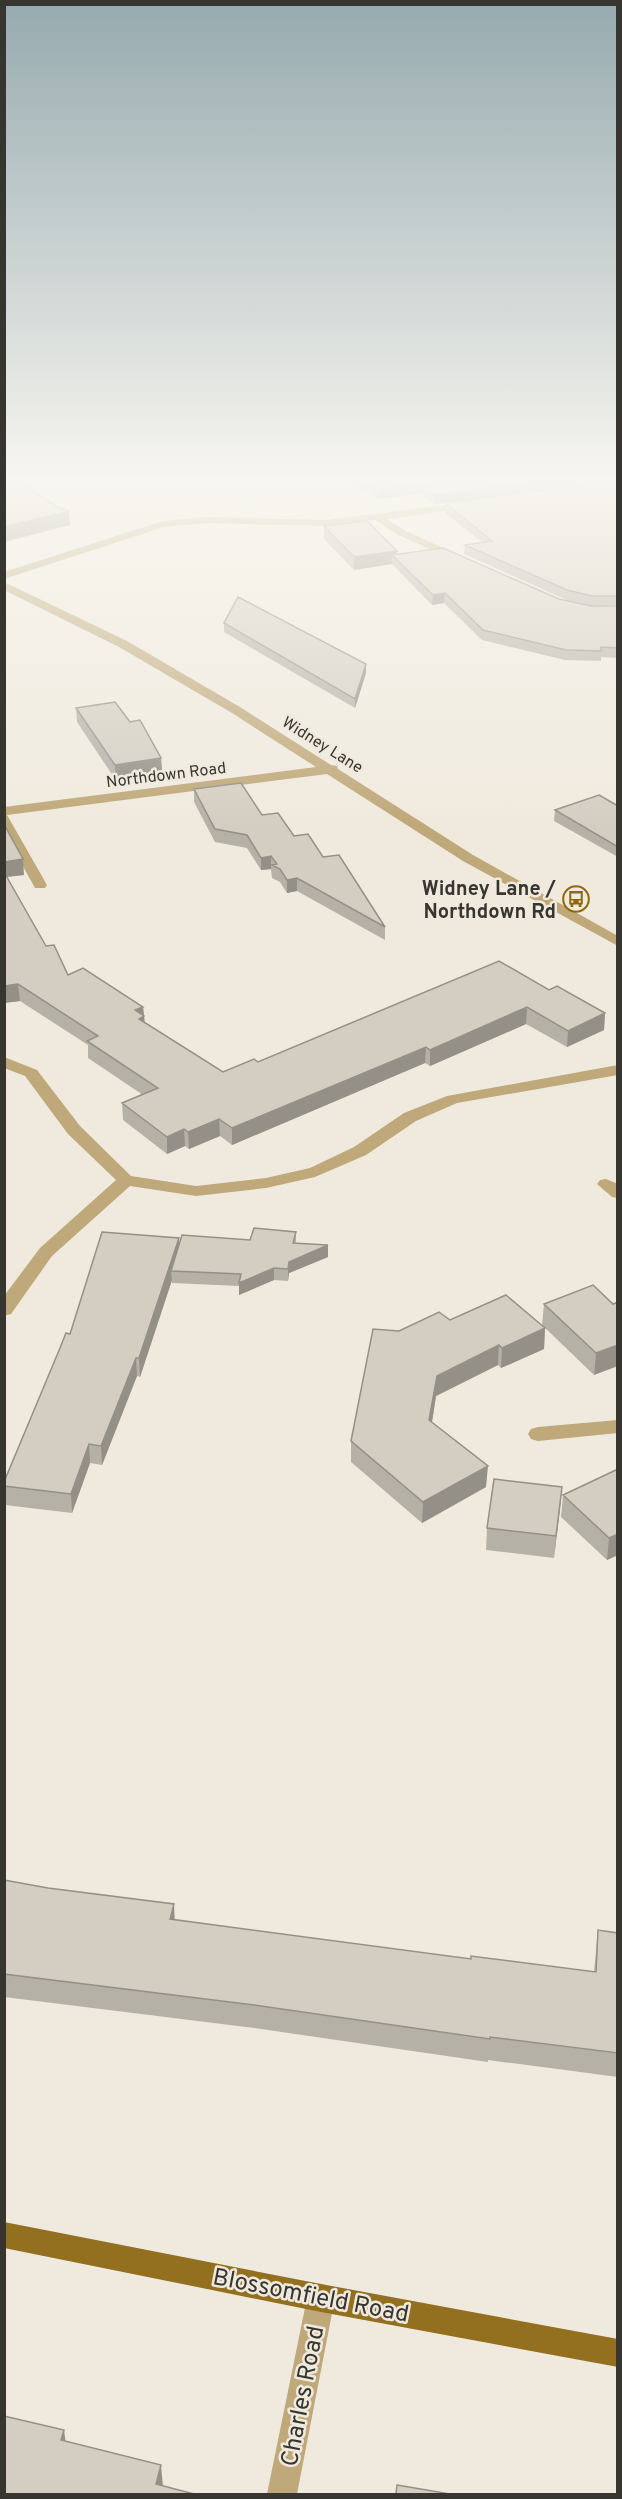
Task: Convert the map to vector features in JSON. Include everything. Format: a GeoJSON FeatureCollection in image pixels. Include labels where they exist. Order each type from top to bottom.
{"type":"FeatureCollection","features":[{"type":"Feature","properties":{"kind":"main road","name":"Blossomfield Road"},"geometry":{"type":"LineString","coordinates":[[4,2235],[321,2298],[618,2353]]}},
{"type":"Feature","properties":{"kind":"street","name":"Widney Lane"},"geometry":{"type":"LineString","coordinates":[[21,594],[123,644],[332,769],[468,858],[618,942]]}},
{"type":"Feature","properties":{"kind":"street","name":"Northdown Road"},"geometry":{"type":"LineString","coordinates":[[4,811],[332,769]]}},
{"type":"Feature","properties":{"kind":"street"},"geometry":{"type":"LineString","coordinates":[[4,818],[40,885]]}},
{"type":"Feature","properties":{"kind":"street"},"geometry":{"type":"LineString","coordinates":[[4,1062],[31,1073],[74,1130],[126,1180],[196,1191],[266,1183],[315,1172],[360,1151],[410,1117],[453,1099],[618,1070]]}},
{"type":"Feature","properties":{"kind":"street"},"geometry":{"type":"LineString","coordinates":[[4,1310],[46,1252],[126,1180]]}},
{"type":"Feature","properties":{"kind":"street"},"geometry":{"type":"LineString","coordinates":[[538,1434],[618,1426]]}},
{"type":"Feature","properties":{"kind":"street","name":"Charles Road"},"geometry":{"type":"LineString","coordinates":[[282,2494],[321,2298]]}},
{"type":"Feature","properties":{"kind":"building"},"geometry":{"type":"Polygon","coordinates":[[[446,594],[547,594],[559,599],[591,606],[618,606],[618,648],[601,647],[601,651],[566,650],[483,630],[446,594]]]}},
{"type":"Feature","properties":{"kind":"building"},"geometry":{"type":"Polygon","coordinates":[[[582,594],[618,594],[618,596],[582,594]]]}},
{"type":"Feature","properties":{"kind":"building"},"geometry":{"type":"Polygon","coordinates":[[[238,597],[366,664],[355,699],[224,623],[238,597]]]}},
{"type":"Feature","properties":{"kind":"building"},"geometry":{"type":"Polygon","coordinates":[[[115,702],[130,722],[140,720],[161,758],[115,765],[76,708],[115,702]]]}},
{"type":"Feature","properties":{"kind":"building"},"geometry":{"type":"Polygon","coordinates":[[[241,783],[262,815],[278,813],[294,836],[308,834],[323,857],[339,855],[385,927],[297,878],[287,880],[280,869],[272,865],[277,864],[271,856],[261,858],[247,835],[215,829],[194,789],[241,783]]]}},
{"type":"Feature","properties":{"kind":"building"},"geometry":{"type":"Polygon","coordinates":[[[599,795],[618,806],[618,847],[555,810],[599,795]]]}},
{"type":"Feature","properties":{"kind":"building"},"geometry":{"type":"Polygon","coordinates":[[[4,828],[6,828],[23,859],[4,862],[4,828]]]}},
{"type":"Feature","properties":{"kind":"building"},"geometry":{"type":"Polygon","coordinates":[[[4,872],[46,946],[54,945],[68,975],[83,968],[143,1007],[135,1010],[144,1016],[139,1019],[223,1072],[254,1059],[258,1062],[499,961],[549,990],[557,986],[605,1013],[568,1031],[527,1007],[430,1050],[426,1047],[232,1128],[219,1119],[188,1132],[184,1129],[167,1137],[122,1103],[158,1088],[87,1041],[98,1036],[18,984],[4,986],[4,872]]]}},
{"type":"Feature","properties":{"kind":"building"},"geometry":{"type":"Polygon","coordinates":[[[254,1228],[296,1232],[293,1243],[328,1245],[289,1262],[288,1269],[274,1268],[239,1283],[241,1274],[171,1271],[182,1235],[250,1240],[254,1228]]]}},
{"type":"Feature","properties":{"kind":"building"},"geometry":{"type":"Polygon","coordinates":[[[102,1232],[179,1238],[139,1358],[136,1358],[101,1446],[89,1444],[71,1494],[4,1486],[66,1333],[70,1334],[102,1232]]]}},
{"type":"Feature","properties":{"kind":"building"},"geometry":{"type":"Polygon","coordinates":[[[593,1285],[613,1304],[618,1302],[618,1345],[596,1353],[544,1304],[593,1285]]]}},
{"type":"Feature","properties":{"kind":"building"},"geometry":{"type":"Polygon","coordinates":[[[506,1295],[545,1328],[502,1348],[499,1345],[437,1376],[429,1420],[488,1466],[423,1502],[351,1441],[373,1329],[399,1331],[439,1312],[450,1320],[506,1295]]]}},
{"type":"Feature","properties":{"kind":"building"},"geometry":{"type":"Polygon","coordinates":[[[618,1469],[618,1534],[609,1538],[563,1495],[618,1469]]]}},
{"type":"Feature","properties":{"kind":"building"},"geometry":{"type":"Polygon","coordinates":[[[494,1479],[562,1487],[556,1536],[487,1528],[494,1479]]]}},
{"type":"Feature","properties":{"kind":"building"},"geometry":{"type":"Polygon","coordinates":[[[4,1880],[174,1904],[170,1919],[471,1959],[471,1956],[596,1972],[598,1930],[618,1933],[618,2053],[490,2037],[490,2039],[254,2005],[4,1974],[4,1880]]]}},
{"type":"Feature","properties":{"kind":"building"},"geometry":{"type":"Polygon","coordinates":[[[4,2416],[64,2430],[61,2440],[161,2465],[156,2484],[194,2494],[4,2494],[4,2416]]]}},
{"type":"Feature","properties":{"kind":"building"},"geometry":{"type":"Polygon","coordinates":[[[397,2485],[450,2494],[396,2494],[397,2485]]]}},
{"type":"Feature","properties":{"kind":"place","name":"Widney Lane / Northdown Rd"},"geometry":{"type":"Point","coordinates":[576,899]}}]}
